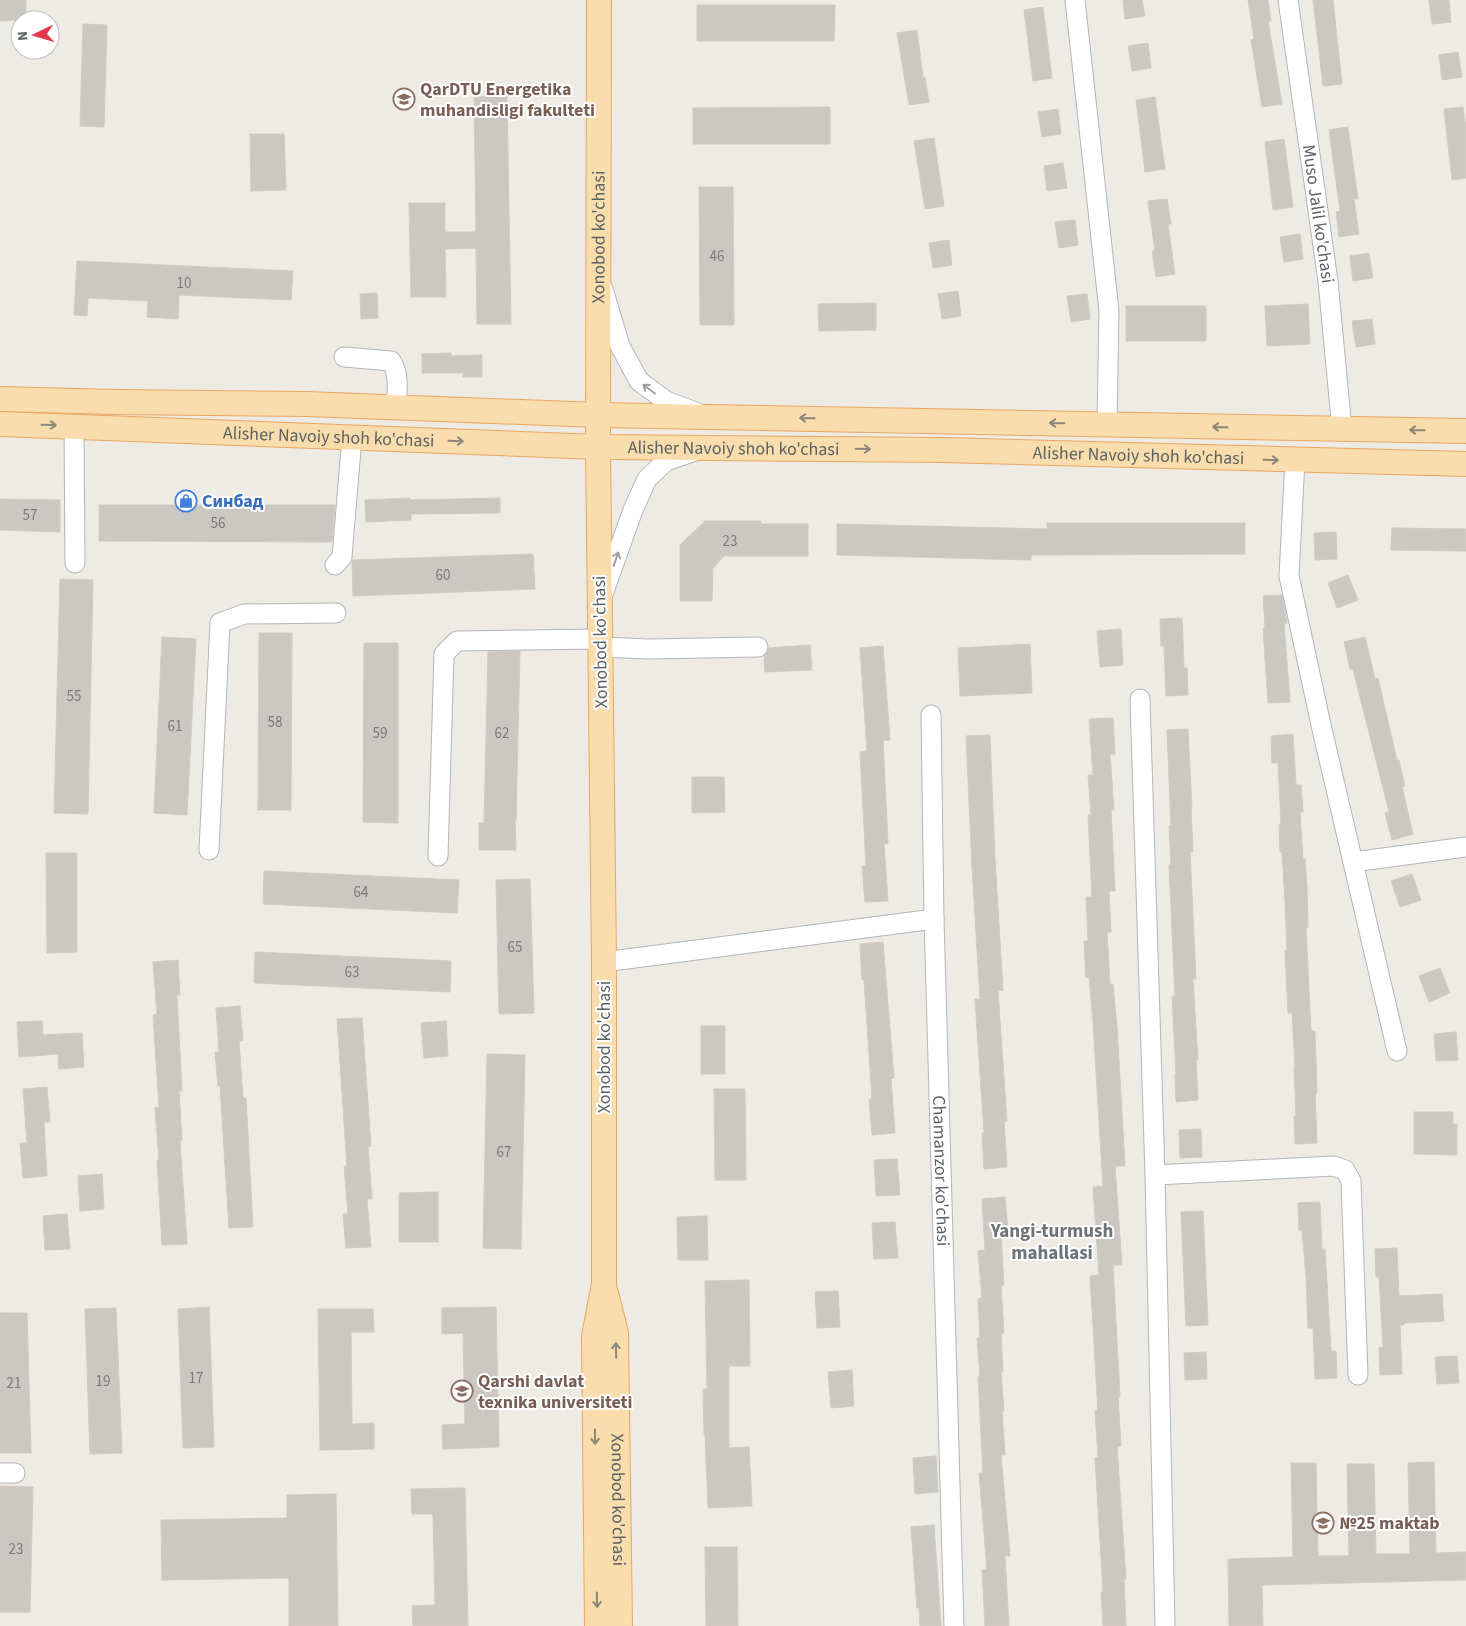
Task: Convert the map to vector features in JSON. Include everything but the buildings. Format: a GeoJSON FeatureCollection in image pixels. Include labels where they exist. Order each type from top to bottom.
{"type":"FeatureCollection","features":[{"type":"Feature","properties":{"kind":"main road","name":"Xonobod ko'chasi"},"geometry":{"type":"LineString","coordinates":[[597,1626],[594,1336],[604,1284],[604,962],[598,447],[599,0]]}},
{"type":"Feature","properties":{"kind":"main road","name":"Alisher Navoiy shoh ko'chasi"},"geometry":{"type":"LineString","coordinates":[[0,398],[116,402],[307,404],[598,415],[1466,431]]}},
{"type":"Feature","properties":{"kind":"main road","name":"Alisher Navoiy shoh ko'chasi"},"geometry":{"type":"LineString","coordinates":[[0,424],[598,447],[944,450],[1466,464]]}},
{"type":"Feature","properties":{"kind":"main road","name":"Xonobod ko'chasi"},"geometry":{"type":"LineString","coordinates":[[604,1284],[616,1333],[620,1626]]}},
{"type":"Feature","properties":{"kind":"street"},"geometry":{"type":"LineString","coordinates":[[1075,0],[1109,311],[1107,424]]}},
{"type":"Feature","properties":{"kind":"street","name":"Muso Jalil ko'chasi"},"geometry":{"type":"LineString","coordinates":[[1288,0],[1328,281],[1342,430]]}},
{"type":"Feature","properties":{"kind":"street"},"geometry":{"type":"LineString","coordinates":[[598,272],[620,346],[639,382],[666,401],[709,417]]}},
{"type":"Feature","properties":{"kind":"street"},"geometry":{"type":"LineString","coordinates":[[344,357],[391,362],[396,368],[398,382],[396,407]]}},
{"type":"Feature","properties":{"kind":"street"},"geometry":{"type":"LineString","coordinates":[[116,402],[117,428]]}},
{"type":"Feature","properties":{"kind":"street"},"geometry":{"type":"LineString","coordinates":[[74,426],[75,563]]}},
{"type":"Feature","properties":{"kind":"street"},"geometry":{"type":"LineString","coordinates":[[335,565],[342,557],[352,437]]}},
{"type":"Feature","properties":{"kind":"street"},"geometry":{"type":"LineString","coordinates":[[600,605],[633,510],[647,479],[666,461],[707,447]]}},
{"type":"Feature","properties":{"kind":"street"},"geometry":{"type":"LineString","coordinates":[[1295,460],[1289,576],[1321,725],[1397,1051]]}},
{"type":"Feature","properties":{"kind":"street"},"geometry":{"type":"LineString","coordinates":[[209,850],[220,623],[244,614],[336,613]]}},
{"type":"Feature","properties":{"kind":"street"},"geometry":{"type":"LineString","coordinates":[[438,856],[444,654],[457,641],[600,643],[649,649],[758,647]]}},
{"type":"Feature","properties":{"kind":"street"},"geometry":{"type":"LineString","coordinates":[[1140,699],[1155,1176],[1165,1626]]}},
{"type":"Feature","properties":{"kind":"street","name":"Chamanzor ko'chasi"},"geometry":{"type":"LineString","coordinates":[[931,715],[934,919],[954,1626]]}},
{"type":"Feature","properties":{"kind":"street"},"geometry":{"type":"LineString","coordinates":[[1353,862],[1466,847]]}},
{"type":"Feature","properties":{"kind":"street"},"geometry":{"type":"LineString","coordinates":[[604,962],[934,919]]}},
{"type":"Feature","properties":{"kind":"street"},"geometry":{"type":"LineString","coordinates":[[1155,1176],[1334,1166],[1346,1170],[1351,1181],[1358,1375]]}},
{"type":"Feature","properties":{"kind":"place","name":"QarDTU Energetika muhandisligi fakulteti"},"geometry":{"type":"Point","coordinates":[404,99]}},
{"type":"Feature","properties":{"kind":"place","name":"Синбад"},"geometry":{"type":"Point","coordinates":[186,501]}},
{"type":"Feature","properties":{"kind":"place","name":"Qarshi davlat texnika universiteti"},"geometry":{"type":"Point","coordinates":[462,1391]}},
{"type":"Feature","properties":{"kind":"place","name":"№25 maktab"},"geometry":{"type":"Point","coordinates":[1323,1523]}},
{"type":"Feature","properties":{"kind":"district","name":"Yangi-turmush mahallasi"},"geometry":{"type":"Point","coordinates":[1052,1241]}}]}
